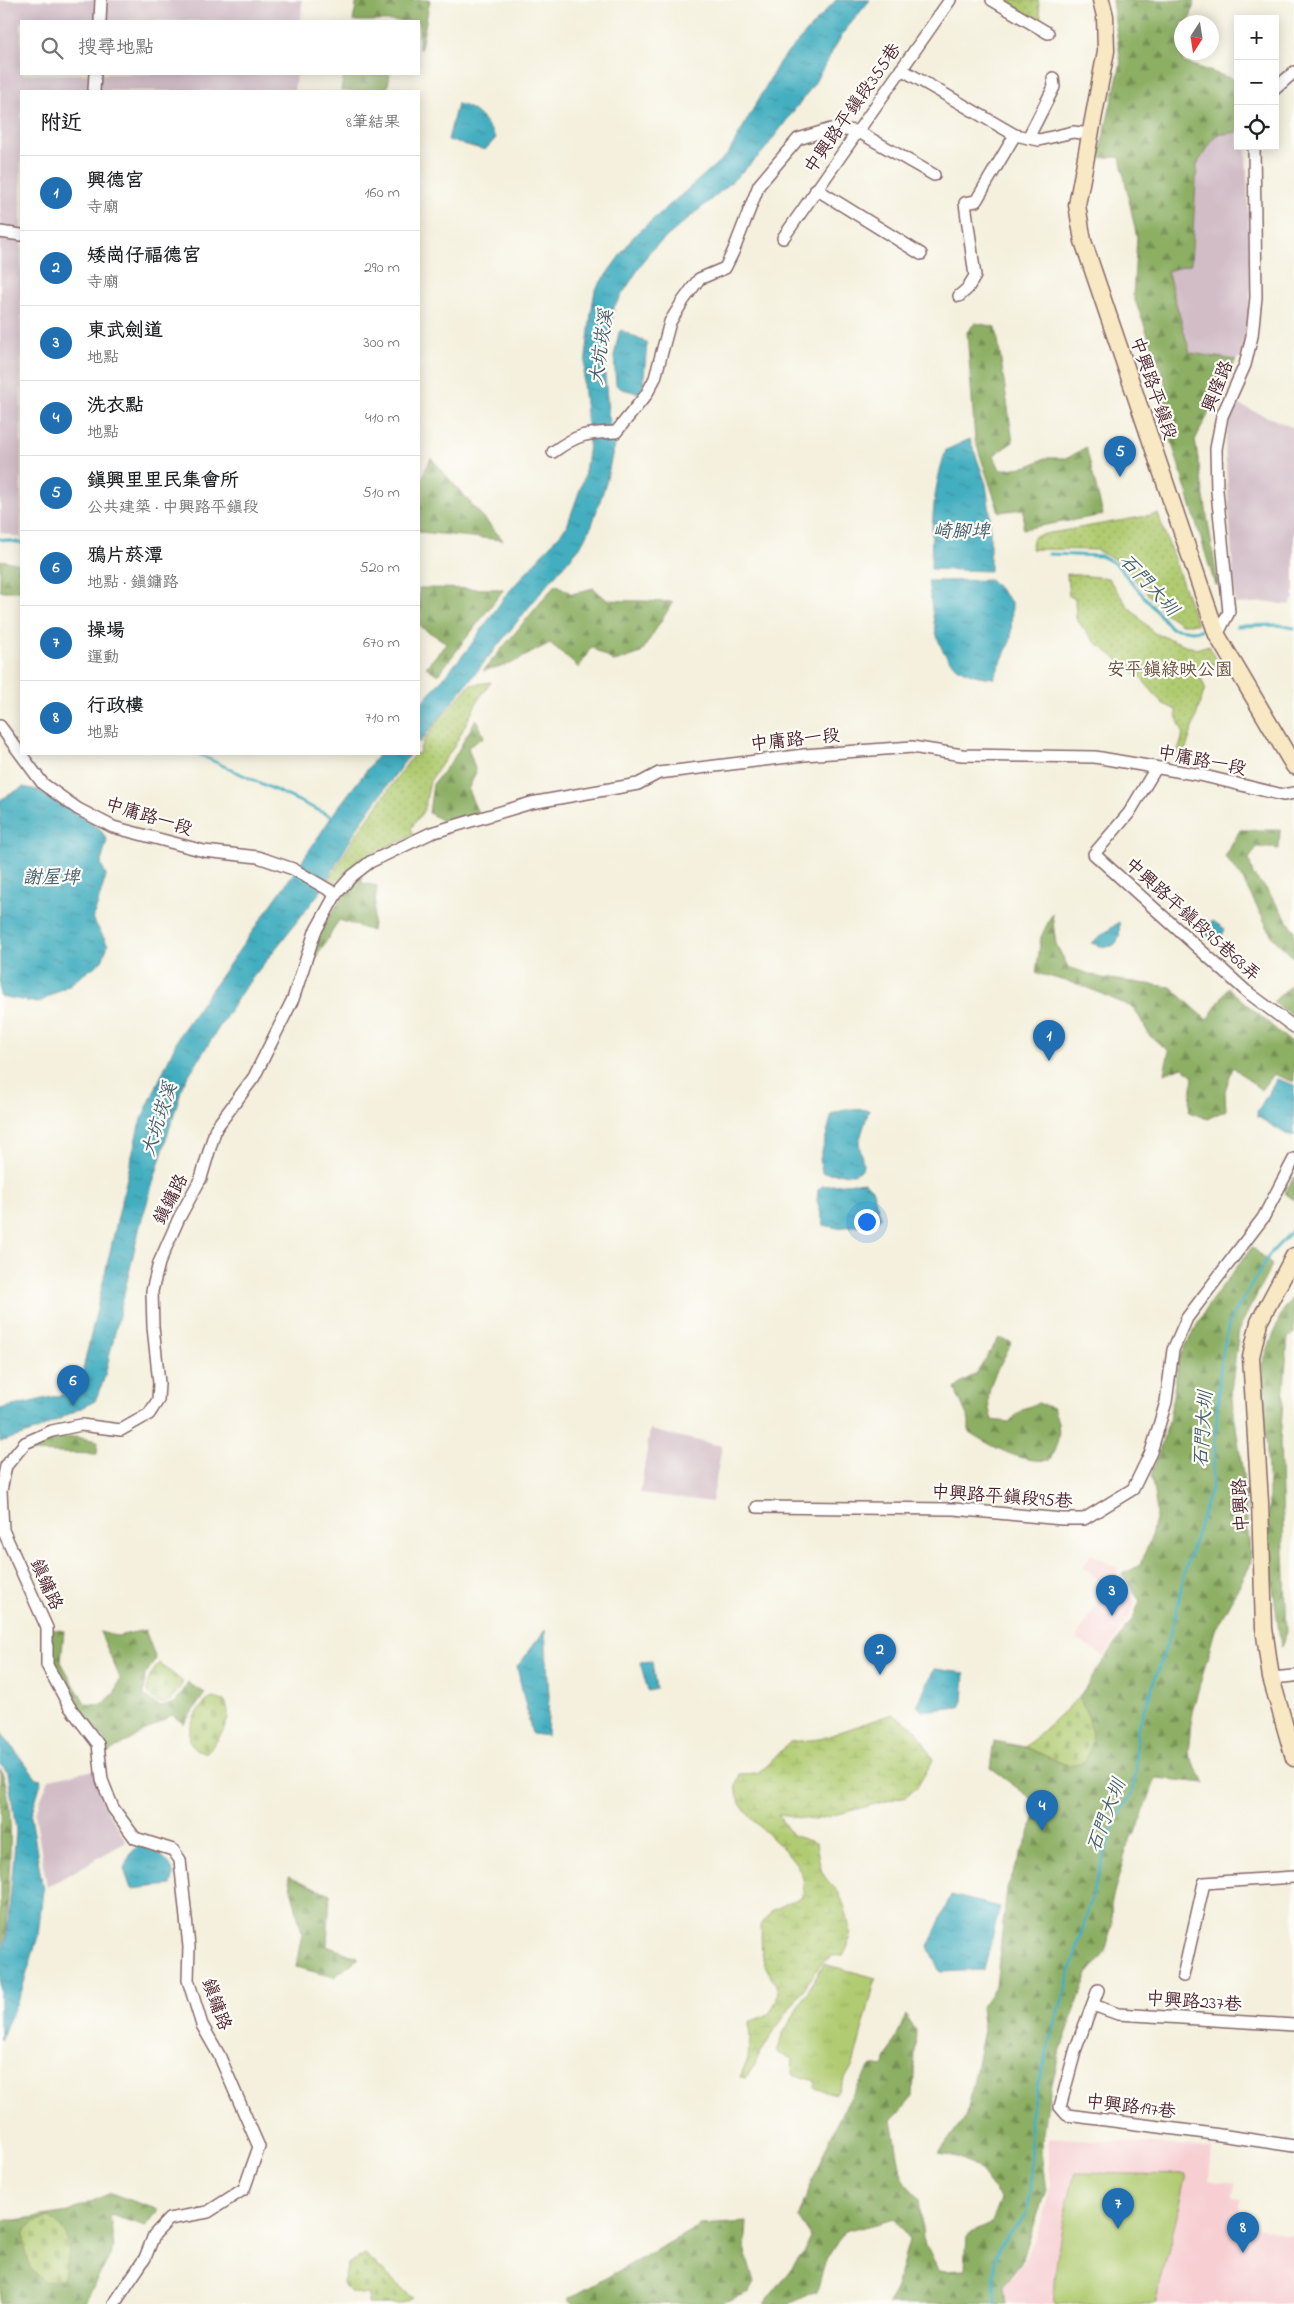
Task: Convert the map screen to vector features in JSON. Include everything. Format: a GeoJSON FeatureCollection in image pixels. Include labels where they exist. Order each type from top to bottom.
{"type":"FeatureCollection","features":[{"type":"Feature","properties":{"kind":"street"},"geometry":{"type":"LineString","coordinates":[[100,20],[101,0]]}},
{"type":"Feature","properties":{"kind":"street","name":"中興路平鎮段355巷"},"geometry":{"type":"LineString","coordinates":[[784,238],[816,189],[950,0]]}},
{"type":"Feature","properties":{"kind":"street"},"geometry":{"type":"LineString","coordinates":[[992,0],[1048,33]]}},
{"type":"Feature","properties":{"kind":"street","name":"中興路平鎮段"},"geometry":{"type":"LineString","coordinates":[[1101,0],[1105,16],[1106,51],[1077,205],[1082,241],[1217,635],[1294,766]]}},
{"type":"Feature","properties":{"kind":"street"},"geometry":{"type":"LineString","coordinates":[[901,69],[1015,135],[1039,140],[1072,132],[1090,134]]}},
{"type":"Feature","properties":{"kind":"street"},"geometry":{"type":"LineString","coordinates":[[1279,85],[1294,72]]}},
{"type":"Feature","properties":{"kind":"street"},"geometry":{"type":"LineString","coordinates":[[94,90],[95,75]]}},
{"type":"Feature","properties":{"kind":"street"},"geometry":{"type":"LineString","coordinates":[[1028,138],[1054,87],[1053,78]]}},
{"type":"Feature","properties":{"kind":"street"},"geometry":{"type":"LineString","coordinates":[[552,452],[568,441],[584,434],[616,432],[638,407],[651,385],[670,322],[699,279],[725,268],[759,185],[798,139],[831,129],[857,131],[934,175]]}},
{"type":"Feature","properties":{"kind":"street"},"geometry":{"type":"LineString","coordinates":[[959,296],[967,289],[975,276],[965,203],[976,201],[1015,135]]}},
{"type":"Feature","properties":{"kind":"street","name":"興隆路"},"geometry":{"type":"LineString","coordinates":[[1217,635],[1229,612],[1217,491],[1216,449],[1222,416],[1245,365],[1252,336],[1256,297],[1254,150]]}},
{"type":"Feature","properties":{"kind":"street"},"geometry":{"type":"LineString","coordinates":[[816,189],[921,254]]}},
{"type":"Feature","properties":{"kind":"street"},"geometry":{"type":"LineString","coordinates":[[0,232],[20,235]]}},
{"type":"Feature","properties":{"kind":"street","name":"中庸路一段"},"geometry":{"type":"LineString","coordinates":[[0,726],[20,753]]}},
{"type":"Feature","properties":{"kind":"street","name":"中庸路一段"},"geometry":{"type":"LineString","coordinates":[[22,755],[43,784],[78,809],[113,827],[204,851],[258,857],[294,869],[332,891],[370,862],[431,833],[531,804],[638,784],[660,773],[804,755],[912,746],[962,755],[1095,757],[1200,775],[1283,795],[1294,794]]}},
{"type":"Feature","properties":{"kind":"street","name":"中興路平鎮段95巷68弄"},"geometry":{"type":"LineString","coordinates":[[1156,768],[1129,813],[1094,854],[1246,991],[1294,1027]]}},
{"type":"Feature","properties":{"kind":"street","name":"鎮鏞路"},"geometry":{"type":"LineString","coordinates":[[114,2304],[145,2258],[154,2235],[169,2219],[208,2212],[244,2189],[259,2147],[219,2055],[202,2025],[188,1980],[189,1947],[180,1860],[173,1850],[136,1838],[113,1808],[102,1780],[98,1744],[70,1706],[47,1665],[47,1628],[3,1530],[0,1491],[6,1466],[26,1443],[52,1431],[81,1425],[121,1430],[149,1414],[158,1400],[159,1384],[153,1327],[152,1291],[159,1263],[179,1218],[201,1178],[216,1128],[254,1077],[294,999],[315,932],[332,891]]}},
{"type":"Feature","properties":{"kind":"street","name":"中興路平鎮段95巷"},"geometry":{"type":"LineString","coordinates":[[757,1507],[954,1509],[1062,1519],[1084,1519],[1133,1489],[1151,1452],[1166,1402],[1173,1350],[1187,1318],[1263,1218],[1294,1159]]}},
{"type":"Feature","properties":{"kind":"street","name":"中興路"},"geometry":{"type":"LineString","coordinates":[[1294,1256],[1259,1322],[1251,1357],[1260,1502],[1264,1628],[1271,1678],[1294,1758]]}},
{"type":"Feature","properties":{"kind":"street"},"geometry":{"type":"LineString","coordinates":[[1271,1678],[1294,1676]]}},
{"type":"Feature","properties":{"kind":"street"},"geometry":{"type":"LineString","coordinates":[[1183,1976],[1204,1883],[1294,1877]]}},
{"type":"Feature","properties":{"kind":"street","name":"中興路197巷"},"geometry":{"type":"LineString","coordinates":[[1098,1990],[1076,2048],[1060,2107],[1067,2115],[1294,2146]]}},
{"type":"Feature","properties":{"kind":"street","name":"中興路237巷"},"geometry":{"type":"LineString","coordinates":[[1093,2006],[1118,2014],[1294,2025]]}},
{"type":"Feature","properties":{"kind":"shaded area"},"geometry":{"type":"Polygon","coordinates":[[[0,0],[302,0],[301,20],[20,20],[20,75],[296,75],[294,90],[20,90],[20,538],[0,532],[0,0]]]}},
{"type":"Feature","properties":{"kind":"shaded area"},"geometry":{"type":"Polygon","coordinates":[[[1234,133],[1234,150],[1246,150],[1251,286],[1248,328],[1241,357],[1236,360],[1190,353],[1167,271],[1191,263],[1197,164],[1216,135],[1234,133]]]}},
{"type":"Feature","properties":{"kind":"shaded area"},"geometry":{"type":"Polygon","coordinates":[[[1232,402],[1294,428],[1294,598],[1289,605],[1269,602],[1235,604],[1225,445],[1232,402]]]}},
{"type":"Feature","properties":{"kind":"shaded area"},"geometry":{"type":"Polygon","coordinates":[[[650,1430],[722,1446],[712,1502],[640,1493],[650,1430]]]}},
{"type":"Feature","properties":{"kind":"shaded area"},"geometry":{"type":"Polygon","coordinates":[[[1091,1554],[1118,1568],[1117,1577],[1135,1601],[1128,1619],[1104,1656],[1076,1639],[1106,1586],[1083,1567],[1091,1554]]]}},
{"type":"Feature","properties":{"kind":"shaded area"},"geometry":{"type":"Polygon","coordinates":[[[95,1770],[107,1809],[126,1842],[47,1887],[35,1814],[49,1779],[95,1770]]]}},
{"type":"Feature","properties":{"kind":"shaded area"},"geometry":{"type":"Polygon","coordinates":[[[1048,2137],[1212,2148],[1209,2179],[1234,2184],[1232,2197],[1241,2199],[1237,2224],[1294,2235],[1294,2304],[1007,2304],[1005,2285],[1023,2263],[1040,2227],[1050,2190],[1048,2137]]]}},
{"type":"Feature","properties":{"kind":"green space"},"geometry":{"type":"Polygon","coordinates":[[[357,0],[430,0],[420,49],[420,20],[353,20],[357,0]]]}},
{"type":"Feature","properties":{"kind":"green space"},"geometry":{"type":"Polygon","coordinates":[[[1004,0],[1038,0],[1042,25],[1004,0]]]}},
{"type":"Feature","properties":{"kind":"green space"},"geometry":{"type":"Polygon","coordinates":[[[1112,0],[1195,0],[1191,15],[1174,15],[1174,60],[1183,60],[1183,62],[1234,80],[1234,133],[1216,135],[1197,164],[1191,264],[1167,271],[1190,353],[1236,360],[1195,440],[1218,585],[1215,585],[1162,410],[1165,381],[1133,295],[1137,238],[1120,157],[1098,158],[1121,63],[1112,0]]]}},
{"type":"Feature","properties":{"kind":"green space"},"geometry":{"type":"Polygon","coordinates":[[[344,75],[390,75],[387,90],[341,90],[344,75]]]}},
{"type":"Feature","properties":{"kind":"green space"},"geometry":{"type":"Polygon","coordinates":[[[975,323],[996,327],[1013,442],[994,455],[1000,470],[1029,466],[1045,458],[1068,458],[1086,447],[1103,515],[1023,529],[1024,509],[999,512],[975,440],[967,332],[975,323]]]}},
{"type":"Feature","properties":{"kind":"green space"},"geometry":{"type":"Polygon","coordinates":[[[431,458],[503,540],[420,532],[420,482],[431,458]]]}},
{"type":"Feature","properties":{"kind":"green space"},"geometry":{"type":"Polygon","coordinates":[[[1158,514],[1197,624],[1182,624],[1166,614],[1118,561],[1096,550],[1031,549],[1034,536],[1158,514]]]}},
{"type":"Feature","properties":{"kind":"green space"},"geometry":{"type":"Polygon","coordinates":[[[0,560],[20,564],[20,591],[0,591],[0,560]]]}},
{"type":"Feature","properties":{"kind":"green space","name":"安平鎮綠映公園"},"geometry":{"type":"Polygon","coordinates":[[[1067,574],[1108,578],[1127,605],[1154,633],[1196,649],[1209,645],[1218,663],[1198,671],[1205,688],[1186,749],[1177,754],[1182,739],[1182,730],[1176,710],[1162,703],[1141,678],[1094,641],[1076,619],[1075,598],[1069,596],[1067,574]]]}},
{"type":"Feature","properties":{"kind":"green space"},"geometry":{"type":"Polygon","coordinates":[[[556,584],[572,594],[593,588],[607,600],[673,602],[641,653],[615,662],[591,647],[579,668],[550,643],[512,663],[483,671],[556,584]]]}},
{"type":"Feature","properties":{"kind":"green space"},"geometry":{"type":"Polygon","coordinates":[[[420,588],[504,589],[438,675],[426,667],[447,643],[420,627],[420,588]]]}},
{"type":"Feature","properties":{"kind":"green space"},"geometry":{"type":"Polygon","coordinates":[[[491,682],[478,700],[455,745],[430,781],[424,810],[411,828],[413,835],[365,857],[336,882],[331,885],[327,883],[356,835],[413,755],[420,755],[425,738],[470,685],[491,682]]]}},
{"type":"Feature","properties":{"kind":"green space"},"geometry":{"type":"Polygon","coordinates":[[[476,719],[484,737],[468,747],[476,772],[468,790],[478,813],[446,823],[429,813],[433,784],[454,758],[476,719]]]}},
{"type":"Feature","properties":{"kind":"green space"},"geometry":{"type":"Polygon","coordinates":[[[1240,830],[1280,830],[1279,849],[1257,847],[1249,859],[1253,875],[1265,887],[1294,930],[1294,958],[1273,938],[1241,876],[1225,857],[1240,830]]]}},
{"type":"Feature","properties":{"kind":"green space"},"geometry":{"type":"Polygon","coordinates":[[[362,873],[362,883],[377,886],[372,931],[339,920],[303,980],[318,934],[343,896],[362,873]]]}},
{"type":"Feature","properties":{"kind":"green space"},"geometry":{"type":"Polygon","coordinates":[[[1052,914],[1056,944],[1068,967],[1102,978],[1171,987],[1207,1020],[1228,988],[1294,1045],[1294,1082],[1273,1074],[1261,1090],[1233,1067],[1225,1091],[1226,1110],[1207,1119],[1189,1112],[1193,1076],[1183,1067],[1164,1073],[1169,1051],[1150,1036],[1134,1008],[1081,985],[1036,973],[1041,937],[1052,914]]]}},
{"type":"Feature","properties":{"kind":"green space"},"geometry":{"type":"Polygon","coordinates":[[[1294,982],[1294,1017],[1273,1002],[1294,982]]]}},
{"type":"Feature","properties":{"kind":"green space"},"geometry":{"type":"Polygon","coordinates":[[[1294,1177],[1294,1200],[1285,1193],[1294,1177]]]}},
{"type":"Feature","properties":{"kind":"green space"},"geometry":{"type":"Polygon","coordinates":[[[1252,1247],[1272,1265],[1239,1329],[1231,1391],[1243,1475],[1251,1564],[1215,1630],[1192,1712],[1188,1754],[1205,1783],[1156,1778],[1136,1833],[1130,1837],[1111,1904],[1112,1925],[1105,1953],[1088,1973],[1059,2055],[1046,2109],[1041,2152],[1046,2191],[1021,2263],[1004,2285],[1006,2304],[888,2304],[896,2288],[909,2240],[895,2219],[844,2232],[825,2262],[817,2291],[789,2304],[764,2304],[803,2253],[811,2237],[798,2217],[839,2119],[872,2065],[883,2067],[906,2015],[916,2030],[913,2097],[892,2120],[901,2173],[906,2184],[919,2198],[923,2239],[938,2270],[965,2269],[967,2235],[991,2224],[1001,2199],[988,2181],[969,2163],[939,2153],[967,2114],[984,2030],[981,2008],[996,1986],[1007,1888],[1039,1804],[990,1768],[994,1741],[1025,1747],[1069,1766],[1088,1716],[1079,1697],[1133,1618],[1140,1601],[1123,1574],[1140,1565],[1150,1540],[1157,1511],[1151,1475],[1169,1421],[1179,1358],[1208,1305],[1252,1247]]]}},
{"type":"Feature","properties":{"kind":"green space"},"geometry":{"type":"Polygon","coordinates":[[[1294,1295],[1294,1333],[1288,1337],[1280,1440],[1287,1632],[1281,1647],[1268,1550],[1269,1491],[1262,1365],[1281,1314],[1294,1295]]]}},
{"type":"Feature","properties":{"kind":"green space"},"geometry":{"type":"Polygon","coordinates":[[[999,1338],[1012,1343],[990,1389],[989,1409],[992,1420],[1009,1422],[1023,1409],[1038,1403],[1053,1408],[1058,1422],[1059,1434],[1050,1460],[1040,1461],[1018,1457],[987,1443],[969,1432],[969,1420],[955,1389],[963,1381],[976,1374],[999,1338]]]}},
{"type":"Feature","properties":{"kind":"green space"},"geometry":{"type":"Polygon","coordinates":[[[76,1437],[98,1441],[97,1454],[25,1452],[49,1439],[76,1437]]]}},
{"type":"Feature","properties":{"kind":"green space"},"geometry":{"type":"Polygon","coordinates":[[[52,1629],[64,1631],[61,1662],[85,1704],[102,1705],[115,1692],[120,1678],[100,1632],[117,1636],[145,1630],[156,1659],[145,1675],[144,1696],[161,1707],[176,1702],[188,1683],[205,1693],[184,1724],[172,1715],[106,1754],[104,1739],[82,1712],[52,1664],[52,1629]]]}},
{"type":"Feature","properties":{"kind":"green space"},"geometry":{"type":"Polygon","coordinates":[[[159,1663],[183,1682],[172,1698],[164,1703],[155,1700],[147,1690],[149,1678],[159,1663]]]}},
{"type":"Feature","properties":{"kind":"green space"},"geometry":{"type":"Polygon","coordinates":[[[1079,1697],[1088,1716],[1093,1741],[1085,1761],[1069,1766],[1025,1747],[1079,1697]]]}},
{"type":"Feature","properties":{"kind":"green space"},"geometry":{"type":"Polygon","coordinates":[[[214,1698],[224,1701],[227,1707],[227,1721],[221,1735],[207,1752],[197,1751],[192,1745],[190,1737],[194,1718],[206,1702],[214,1698]]]}},
{"type":"Feature","properties":{"kind":"green space"},"geometry":{"type":"Polygon","coordinates":[[[892,1714],[917,1730],[933,1760],[918,1786],[906,1796],[815,1820],[778,1815],[792,1835],[816,1843],[823,1874],[838,1892],[844,1906],[849,1924],[849,1941],[843,1955],[832,1956],[822,1963],[774,2031],[746,2078],[740,2077],[748,2059],[749,2022],[769,2014],[778,1993],[763,1960],[761,1925],[773,1910],[801,1897],[803,1882],[798,1867],[787,1853],[746,1812],[738,1799],[736,1785],[740,1774],[757,1773],[767,1766],[790,1742],[820,1739],[892,1714]]]}},
{"type":"Feature","properties":{"kind":"green space"},"geometry":{"type":"Polygon","coordinates":[[[0,1768],[9,1802],[10,1848],[6,1934],[0,1948],[0,1768]]]}},
{"type":"Feature","properties":{"kind":"green space"},"geometry":{"type":"Polygon","coordinates":[[[288,1876],[330,1894],[327,1946],[359,1958],[334,1977],[296,1967],[302,1933],[288,1876]]]}},
{"type":"Feature","properties":{"kind":"green space"},"geometry":{"type":"Polygon","coordinates":[[[824,1964],[876,1978],[853,2065],[836,2094],[814,2088],[815,2081],[792,2074],[793,2059],[777,2053],[782,2035],[824,1964]]]}},
{"type":"Feature","properties":{"kind":"green space"},"geometry":{"type":"Polygon","coordinates":[[[1075,2173],[1187,2175],[1155,2304],[1055,2304],[1056,2271],[1063,2221],[1075,2173]]]}},
{"type":"Feature","properties":{"kind":"green space"},"geometry":{"type":"Polygon","coordinates":[[[110,2193],[159,2210],[146,2226],[110,2215],[114,2248],[84,2304],[0,2304],[0,2220],[16,2220],[69,2212],[110,2193]]]}},
{"type":"Feature","properties":{"kind":"green space"},"geometry":{"type":"Polygon","coordinates":[[[49,2218],[63,2230],[68,2245],[68,2253],[62,2279],[45,2282],[34,2272],[27,2260],[24,2231],[36,2221],[49,2218]]]}},
{"type":"Feature","properties":{"kind":"green space"},"geometry":{"type":"Polygon","coordinates":[[[747,2222],[745,2251],[754,2283],[749,2292],[720,2304],[574,2304],[568,2299],[701,2225],[747,2222]]]}},
{"type":"Feature","properties":{"kind":"green space"},"geometry":{"type":"Polygon","coordinates":[[[365,2254],[412,2298],[401,2304],[368,2304],[369,2294],[357,2293],[348,2289],[343,2283],[348,2264],[365,2254]]]}},
{"type":"Feature","properties":{"kind":"water","name":"大坑崁溪"},"geometry":{"type":"Polygon","coordinates":[[[836,0],[870,0],[843,33],[814,84],[762,153],[727,186],[650,251],[614,307],[604,365],[609,421],[614,446],[606,483],[592,525],[580,547],[546,586],[420,742],[420,705],[468,649],[506,595],[567,526],[584,478],[589,445],[583,383],[595,290],[634,236],[728,154],[780,61],[836,0]]]}},
{"type":"Feature","properties":{"kind":"water"},"geometry":{"type":"Polygon","coordinates":[[[457,104],[470,108],[475,112],[496,138],[485,150],[448,140],[457,104]]]}},
{"type":"Feature","properties":{"kind":"water"},"geometry":{"type":"Polygon","coordinates":[[[621,330],[647,343],[643,388],[638,393],[622,389],[616,385],[614,357],[621,330]]]}},
{"type":"Feature","properties":{"kind":"water","name":"崎腳埤"},"geometry":{"type":"Polygon","coordinates":[[[970,439],[986,484],[990,513],[990,571],[931,569],[935,494],[941,465],[946,450],[970,439]]]}},
{"type":"Feature","properties":{"kind":"water","name":"崎腳埤"},"geometry":{"type":"Polygon","coordinates":[[[991,580],[1012,603],[1011,639],[994,678],[974,675],[959,668],[948,658],[936,632],[928,581],[991,580]]]}},
{"type":"Feature","properties":{"kind":"water","name":"大坑崁溪"},"geometry":{"type":"Polygon","coordinates":[[[378,755],[409,755],[359,825],[320,892],[243,990],[183,1084],[140,1226],[104,1379],[95,1401],[35,1431],[0,1442],[0,1409],[69,1393],[82,1374],[139,1125],[180,1034],[336,810],[378,755]]]}},
{"type":"Feature","properties":{"kind":"water","name":"謝屋埤"},"geometry":{"type":"Polygon","coordinates":[[[23,787],[38,790],[100,829],[107,840],[101,863],[106,876],[93,919],[108,945],[102,961],[69,985],[38,1003],[0,996],[0,800],[23,787]]]}},
{"type":"Feature","properties":{"kind":"water"},"geometry":{"type":"Polygon","coordinates":[[[1213,921],[1225,929],[1222,936],[1213,939],[1204,934],[1206,925],[1213,921]]]}},
{"type":"Feature","properties":{"kind":"water"},"geometry":{"type":"Polygon","coordinates":[[[1119,922],[1119,937],[1114,945],[1105,947],[1091,943],[1119,922]]]}},
{"type":"Feature","properties":{"kind":"water"},"geometry":{"type":"Polygon","coordinates":[[[1277,1079],[1294,1085],[1294,1135],[1291,1137],[1258,1117],[1257,1112],[1277,1079]]]}},
{"type":"Feature","properties":{"kind":"water"},"geometry":{"type":"Polygon","coordinates":[[[847,1109],[869,1110],[859,1142],[862,1169],[854,1174],[822,1173],[820,1159],[832,1114],[847,1109]]]}},
{"type":"Feature","properties":{"kind":"water"},"geometry":{"type":"Polygon","coordinates":[[[865,1182],[872,1189],[881,1217],[876,1223],[837,1228],[824,1225],[817,1200],[818,1190],[822,1186],[865,1182]]]}},
{"type":"Feature","properties":{"kind":"water"},"geometry":{"type":"Polygon","coordinates":[[[545,1630],[549,1696],[547,1736],[532,1734],[517,1667],[545,1630]]]}},
{"type":"Feature","properties":{"kind":"water"},"geometry":{"type":"Polygon","coordinates":[[[652,1661],[656,1689],[648,1691],[640,1662],[652,1661]]]}},
{"type":"Feature","properties":{"kind":"water"},"geometry":{"type":"Polygon","coordinates":[[[934,1669],[965,1673],[963,1701],[960,1707],[922,1711],[917,1706],[934,1669]]]}},
{"type":"Feature","properties":{"kind":"water"},"geometry":{"type":"Polygon","coordinates":[[[0,1731],[36,1778],[42,1779],[31,1816],[43,1890],[38,1936],[21,1993],[0,2040],[0,1953],[7,1935],[16,1831],[8,1773],[0,1763],[0,1731]]]}},
{"type":"Feature","properties":{"kind":"water"},"geometry":{"type":"Polygon","coordinates":[[[138,1846],[159,1854],[165,1859],[172,1870],[171,1885],[131,1889],[124,1869],[131,1853],[138,1846]]]}},
{"type":"Feature","properties":{"kind":"water"},"geometry":{"type":"Polygon","coordinates":[[[951,1895],[1000,1907],[984,1970],[940,1972],[928,1947],[951,1895]]]}},
{"type":"Feature","properties":{"kind":"waterway","name":"石門大圳"},"geometry":{"type":"LineString","coordinates":[[0,539],[20,543]]}},
{"type":"Feature","properties":{"kind":"waterway","name":"石門大圳"},"geometry":{"type":"LineString","coordinates":[[1049,554],[1101,556],[1116,564],[1171,628],[1192,631],[1201,630]]}},
{"type":"Feature","properties":{"kind":"waterway","name":"石門大圳"},"geometry":{"type":"LineString","coordinates":[[1237,626],[1279,625],[1294,628]]}},
{"type":"Feature","properties":{"kind":"waterway"},"geometry":{"type":"LineString","coordinates":[[200,755],[335,818]]}},
{"type":"Feature","properties":{"kind":"waterway","name":"石門大圳"},"geometry":{"type":"LineString","coordinates":[[995,2304],[994,2263],[999,2247],[1026,2213],[1031,2193],[1030,2117],[1036,2090],[1104,1855],[1116,1819],[1131,1795],[1136,1773],[1137,1732],[1174,1623],[1184,1574],[1212,1485],[1221,1359],[1229,1323],[1269,1255],[1294,1229]]}},
{"type":"Feature","properties":{"kind":"place","name":"鎮興里里民集會所"},"geometry":{"type":"Point","coordinates":[1120,477]}},
{"type":"Feature","properties":{"kind":"place","name":"興德宮"},"geometry":{"type":"Point","coordinates":[1049,1061]}},
{"type":"Feature","properties":{"kind":"place","name":"鴉片菸潭"},"geometry":{"type":"Point","coordinates":[73,1406]}},
{"type":"Feature","properties":{"kind":"place","name":"東武劍道"},"geometry":{"type":"Point","coordinates":[1112,1616]}},
{"type":"Feature","properties":{"kind":"place","name":"矮崗仔福德宮"},"geometry":{"type":"Point","coordinates":[880,1675]}},
{"type":"Feature","properties":{"kind":"place","name":"洗衣點"},"geometry":{"type":"Point","coordinates":[1042,1831]}},
{"type":"Feature","properties":{"kind":"place","name":"操場"},"geometry":{"type":"Point","coordinates":[1118,2229]}},
{"type":"Feature","properties":{"kind":"place","name":"行政樓"},"geometry":{"type":"Point","coordinates":[1243,2253]}}]}
